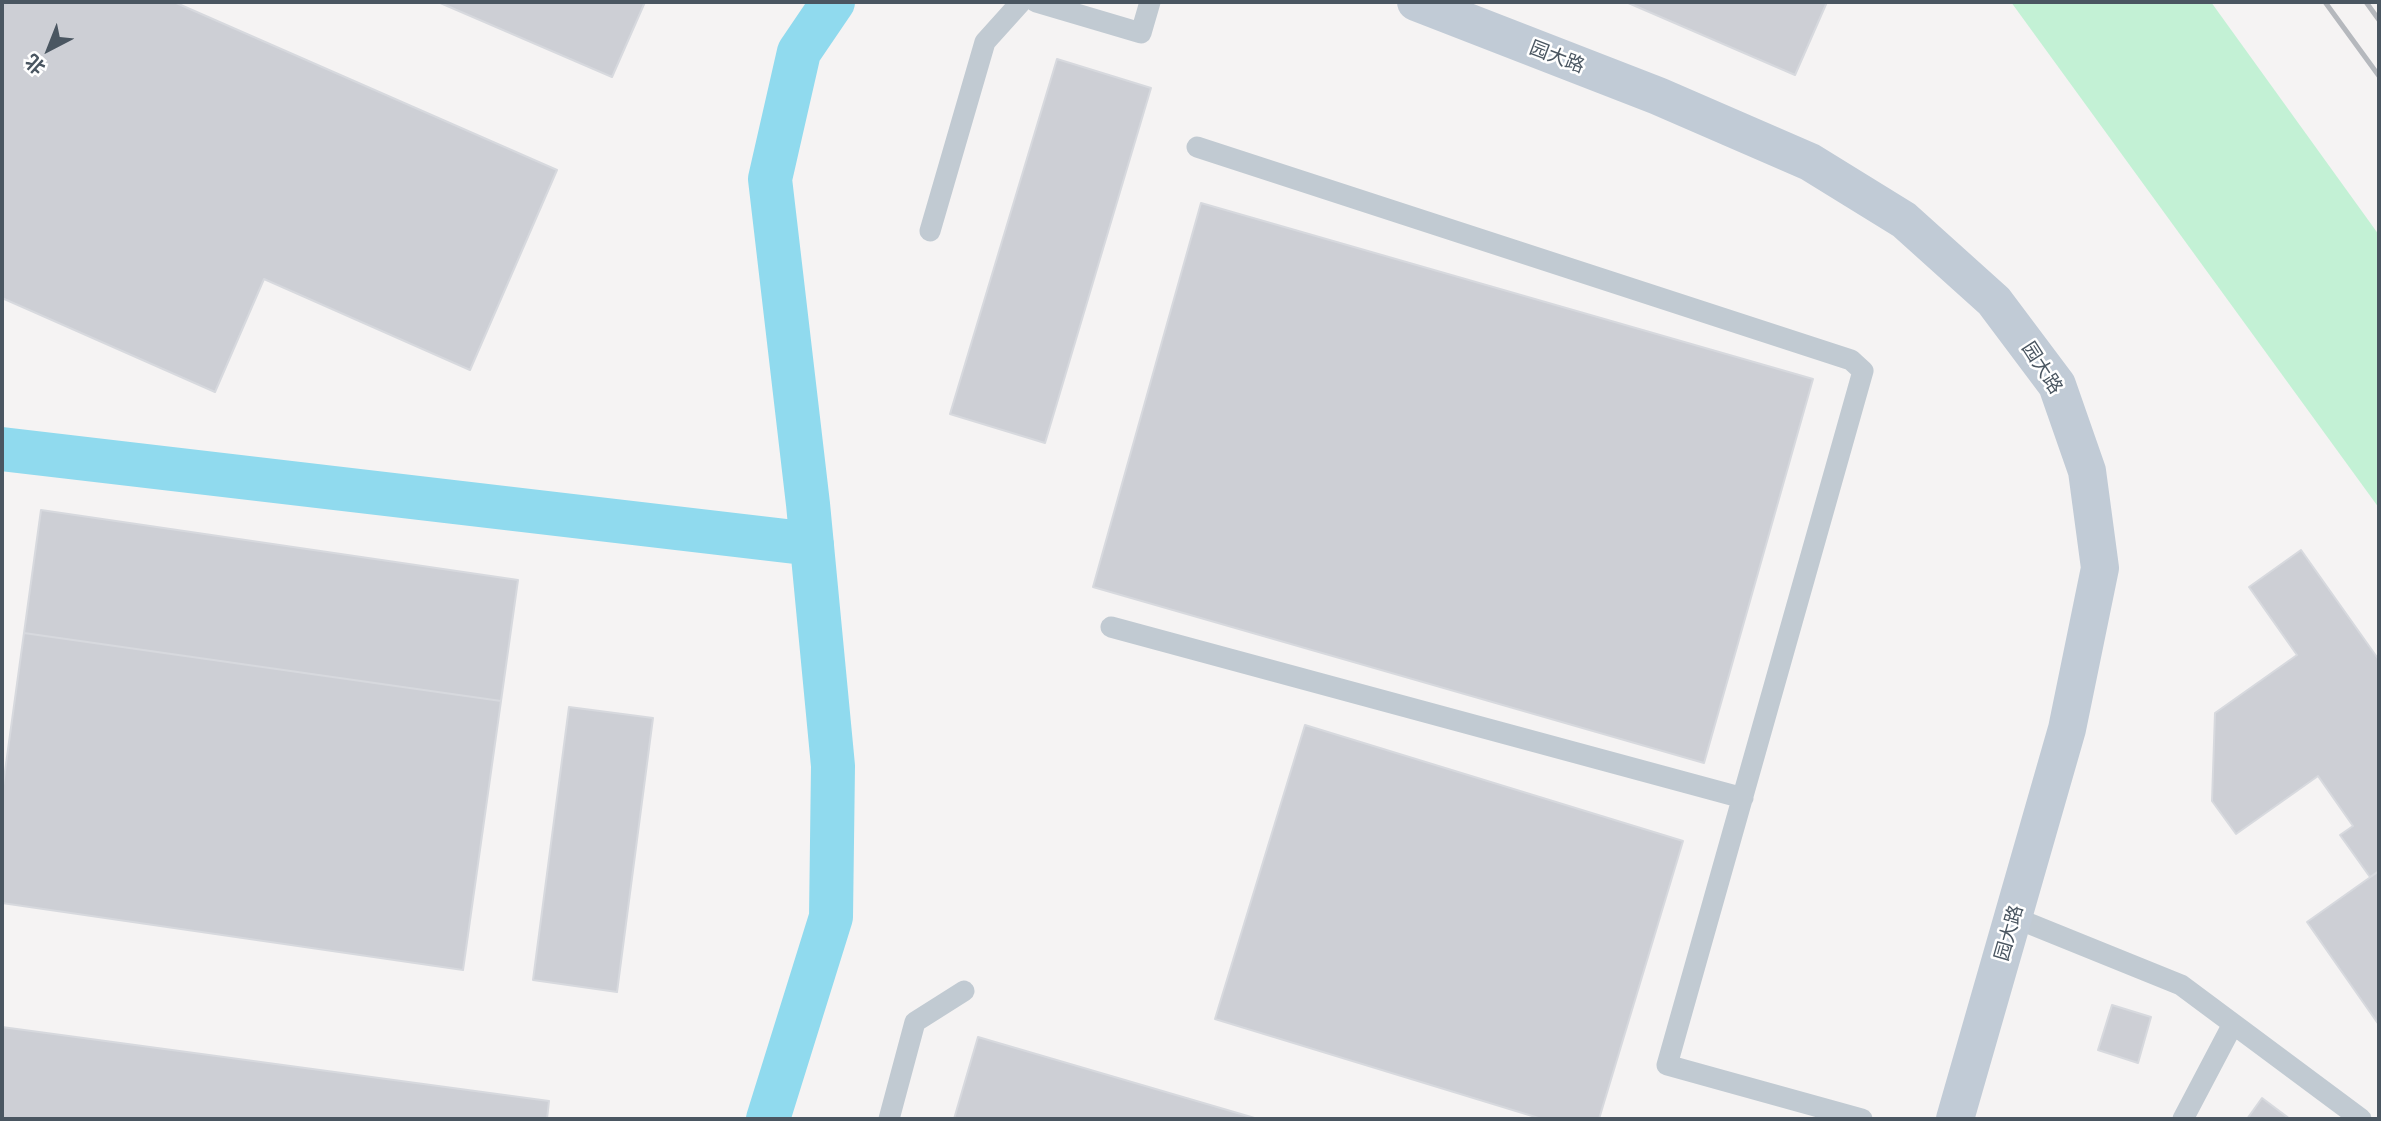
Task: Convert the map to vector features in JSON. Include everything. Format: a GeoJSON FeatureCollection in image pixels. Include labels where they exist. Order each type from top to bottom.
{"type":"FeatureCollection","features":[{"type":"Feature","properties":{"kind":"street","name":"园大路"},"geometry":{"type":"LineString","coordinates":[[1416,2],[1658,96],[1810,162],[1904,220],[1994,301],[2057,385],[2087,471],[2100,568],[2067,729],[1955,1119]]}},
{"type":"Feature","properties":{"kind":"lane"},"geometry":{"type":"LineString","coordinates":[[930,231],[985,42],[1021,2]]}},
{"type":"Feature","properties":{"kind":"lane"},"geometry":{"type":"LineString","coordinates":[[1037,2],[1141,33],[1150,2]]}},
{"type":"Feature","properties":{"kind":"lane"},"geometry":{"type":"LineString","coordinates":[[1197,147],[1851,360],[1863,371],[1667,1065],[1862,1119]]}},
{"type":"Feature","properties":{"kind":"lane"},"geometry":{"type":"LineString","coordinates":[[1111,627],[1743,799]]}},
{"type":"Feature","properties":{"kind":"lane"},"geometry":{"type":"LineString","coordinates":[[2013,916],[2181,985],[2361,1119]]}},
{"type":"Feature","properties":{"kind":"lane"},"geometry":{"type":"LineString","coordinates":[[889,1119],[915,1022],[964,991]]}},
{"type":"Feature","properties":{"kind":"lane"},"geometry":{"type":"LineString","coordinates":[[2183,1119],[2233,1024]]}},
{"type":"Feature","properties":{"kind":"green space"},"geometry":{"type":"Polygon","coordinates":[[[2011,2],[2211,2],[2379,235],[2379,508],[2011,2]]]}},
{"type":"Feature","properties":{"kind":"building"},"geometry":{"type":"Polygon","coordinates":[[[2,2],[174,2],[557,170],[470,370],[264,279],[215,392],[2,298],[2,2]]]}},
{"type":"Feature","properties":{"kind":"building"},"geometry":{"type":"Polygon","coordinates":[[[438,2],[645,2],[612,77],[438,2]]]}},
{"type":"Feature","properties":{"kind":"building"},"geometry":{"type":"Polygon","coordinates":[[[1626,2],[1827,2],[1795,75],[1626,2]]]}},
{"type":"Feature","properties":{"kind":"building"},"geometry":{"type":"Polygon","coordinates":[[[1057,59],[1151,88],[1045,443],[950,414],[1057,59]]]}},
{"type":"Feature","properties":{"kind":"building"},"geometry":{"type":"Polygon","coordinates":[[[1201,203],[1813,379],[1704,763],[1093,587],[1201,203]]]}},
{"type":"Feature","properties":{"kind":"building"},"geometry":{"type":"Polygon","coordinates":[[[41,510],[518,580],[501,701],[24,633],[41,510]]]}},
{"type":"Feature","properties":{"kind":"building"},"geometry":{"type":"Polygon","coordinates":[[[2301,550],[2379,660],[2379,871],[2370,877],[2340,835],[2353,826],[2318,776],[2236,834],[2212,801],[2215,713],[2297,655],[2249,587],[2301,550]]]}},
{"type":"Feature","properties":{"kind":"building"},"geometry":{"type":"Polygon","coordinates":[[[24,633],[501,701],[463,970],[2,903],[2,793],[24,633]]]}},
{"type":"Feature","properties":{"kind":"building"},"geometry":{"type":"Polygon","coordinates":[[[569,707],[653,718],[617,992],[533,980],[569,707]]]}},
{"type":"Feature","properties":{"kind":"building"},"geometry":{"type":"Polygon","coordinates":[[[1305,725],[1683,841],[1599,1119],[1542,1119],[1215,1019],[1305,725]]]}},
{"type":"Feature","properties":{"kind":"building"},"geometry":{"type":"Polygon","coordinates":[[[2379,871],[2379,1025],[2307,922],[2379,871]]]}},
{"type":"Feature","properties":{"kind":"building"},"geometry":{"type":"Polygon","coordinates":[[[2112,1005],[2151,1017],[2138,1063],[2098,1050],[2112,1005]]]}},
{"type":"Feature","properties":{"kind":"building"},"geometry":{"type":"Polygon","coordinates":[[[2,1027],[549,1101],[547,1119],[2,1119],[2,1027]]]}},
{"type":"Feature","properties":{"kind":"building"},"geometry":{"type":"Polygon","coordinates":[[[978,1037],[1258,1119],[954,1119],[978,1037]]]}},
{"type":"Feature","properties":{"kind":"building"},"geometry":{"type":"Polygon","coordinates":[[[2262,1098],[2290,1119],[2247,1119],[2262,1098]]]}},
{"type":"Feature","properties":{"kind":"waterway"},"geometry":{"type":"LineString","coordinates":[[768,1119],[831,917],[833,766],[808,504],[770,179],[799,52],[833,2]]}},
{"type":"Feature","properties":{"kind":"waterway"},"geometry":{"type":"LineString","coordinates":[[2,449],[812,544]]}},
{"type":"Feature","properties":{"kind":"railway"},"geometry":{"type":"LineString","coordinates":[[2325,2],[2379,76]]}},
{"type":"Feature","properties":{"kind":"railway"},"geometry":{"type":"LineString","coordinates":[[2366,2],[2379,20]]}}]}
